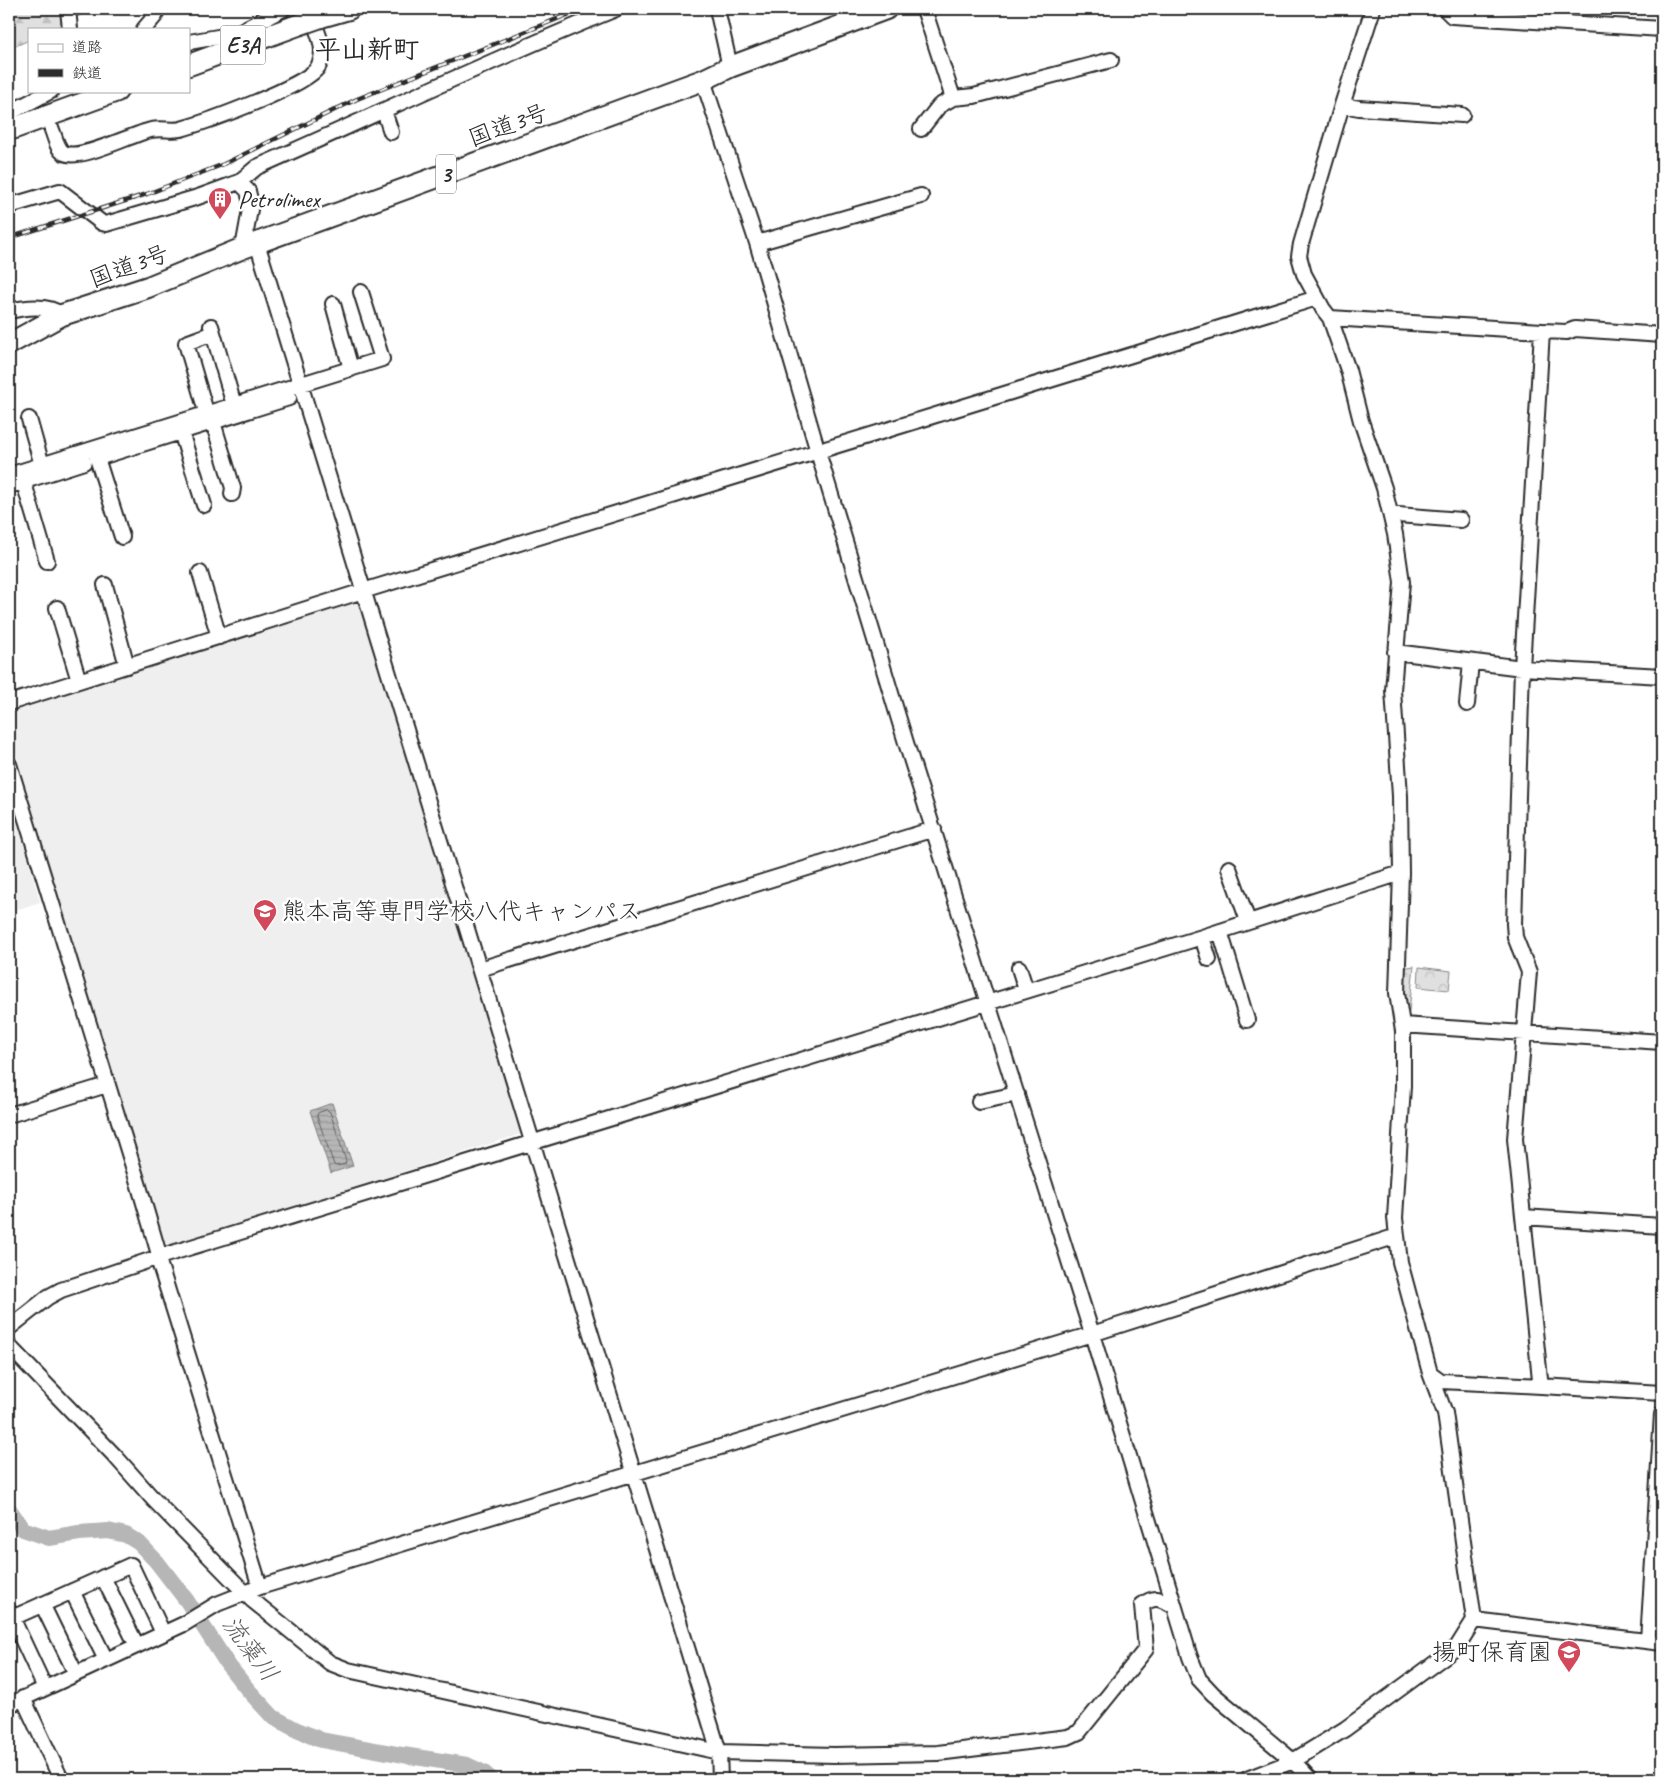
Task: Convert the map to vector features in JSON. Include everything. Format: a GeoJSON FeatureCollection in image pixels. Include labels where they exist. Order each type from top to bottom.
{"type":"FeatureCollection","features":[{"type":"Feature","properties":{"kind":"highway","name":"E3A"},"geometry":{"type":"LineString","coordinates":[[190,65],[310,17],[343,9]]}},
{"type":"Feature","properties":{"kind":"highway","name":"E3A"},"geometry":{"type":"LineString","coordinates":[[310,17],[349,9]]}},
{"type":"Feature","properties":{"kind":"highway","name":"国道3号"},"geometry":{"type":"LineString","coordinates":[[9,344],[62,315],[148,287],[250,245],[703,80],[730,67],[886,9]]}},
{"type":"Feature","properties":{"kind":"highway"},"geometry":{"type":"LineString","coordinates":[[9,130],[114,92]]}},
{"type":"Feature","properties":{"kind":"street"},"geometry":{"type":"LineString","coordinates":[[68,9],[70,28]]}},
{"type":"Feature","properties":{"kind":"street"},"geometry":{"type":"LineString","coordinates":[[145,28],[155,16],[157,9]]}},
{"type":"Feature","properties":{"kind":"street"},"geometry":{"type":"LineString","coordinates":[[190,42],[235,34],[283,9]]}},
{"type":"Feature","properties":{"kind":"street"},"geometry":{"type":"LineString","coordinates":[[9,206],[60,191],[102,223],[106,224],[198,197],[239,182],[257,167],[384,111],[435,86],[616,9]]}},
{"type":"Feature","properties":{"kind":"street"},"geometry":{"type":"LineString","coordinates":[[716,9],[730,67]]}},
{"type":"Feature","properties":{"kind":"street"},"geometry":{"type":"LineString","coordinates":[[924,9],[953,98]]}},
{"type":"Feature","properties":{"kind":"street"},"geometry":{"type":"LineString","coordinates":[[1247,1779],[1293,1761],[1345,1730],[1457,1647],[1474,1620],[1445,1413],[1430,1373],[1400,1262],[1395,1218],[1403,1086],[1402,1025],[1398,993],[1401,873],[1400,796],[1393,690],[1402,582],[1396,534],[1384,488],[1361,421],[1348,370],[1330,318],[1304,274],[1299,256],[1342,105],[1373,9]]}},
{"type":"Feature","properties":{"kind":"street"},"geometry":{"type":"LineString","coordinates":[[1445,9],[1452,16],[1662,29]]}},
{"type":"Feature","properties":{"kind":"street"},"geometry":{"type":"LineString","coordinates":[[52,130],[60,150],[65,154],[75,154],[93,150],[152,130],[180,130],[234,112],[305,79],[318,67],[323,54],[318,35],[310,17]]}},
{"type":"Feature","properties":{"kind":"street"},"geometry":{"type":"LineString","coordinates":[[922,129],[939,106],[953,98],[974,96],[1111,60]]}},
{"type":"Feature","properties":{"kind":"street"},"geometry":{"type":"LineString","coordinates":[[703,80],[758,243],[818,452],[1092,1334],[1190,1657],[1199,1679],[1213,1694],[1293,1761],[1310,1779]]}},
{"type":"Feature","properties":{"kind":"street"},"geometry":{"type":"LineString","coordinates":[[9,113],[41,101],[51,92]]}},
{"type":"Feature","properties":{"kind":"street"},"geometry":{"type":"LineString","coordinates":[[1342,105],[1358,108],[1462,115]]}},
{"type":"Feature","properties":{"kind":"street"},"geometry":{"type":"LineString","coordinates":[[384,111],[391,132]]}},
{"type":"Feature","properties":{"kind":"street"},"geometry":{"type":"LineString","coordinates":[[239,182],[248,191],[251,204],[250,245],[303,388],[719,1752],[720,1779]]}},
{"type":"Feature","properties":{"kind":"street"},"geometry":{"type":"LineString","coordinates":[[758,243],[921,196]]}},
{"type":"Feature","properties":{"kind":"street"},"geometry":{"type":"LineString","coordinates":[[9,486],[17,476],[42,464],[65,463],[97,458],[181,432],[235,409],[303,388],[382,359],[361,292]]}},
{"type":"Feature","properties":{"kind":"street"},"geometry":{"type":"LineString","coordinates":[[9,703],[364,591],[1317,298]]}},
{"type":"Feature","properties":{"kind":"street"},"geometry":{"type":"LineString","coordinates":[[333,304],[351,369]]}},
{"type":"Feature","properties":{"kind":"street"},"geometry":{"type":"LineString","coordinates":[[9,311],[48,308],[56,310],[62,315]]}},
{"type":"Feature","properties":{"kind":"street"},"geometry":{"type":"LineString","coordinates":[[1330,318],[1542,331],[1567,332],[1575,329],[1662,334]]}},
{"type":"Feature","properties":{"kind":"street"},"geometry":{"type":"LineString","coordinates":[[232,494],[233,488],[186,343],[212,330],[235,409]]}},
{"type":"Feature","properties":{"kind":"street"},"geometry":{"type":"LineString","coordinates":[[1541,1386],[1515,1139],[1529,972],[1515,937],[1514,924],[1522,668],[1542,331]]}},
{"type":"Feature","properties":{"kind":"street"},"geometry":{"type":"LineString","coordinates":[[30,419],[42,464]]}},
{"type":"Feature","properties":{"kind":"street"},"geometry":{"type":"LineString","coordinates":[[17,476],[210,420]]}},
{"type":"Feature","properties":{"kind":"street"},"geometry":{"type":"LineString","coordinates":[[181,432],[204,505]]}},
{"type":"Feature","properties":{"kind":"street"},"geometry":{"type":"LineString","coordinates":[[97,458],[122,536]]}},
{"type":"Feature","properties":{"kind":"street"},"geometry":{"type":"LineString","coordinates":[[17,476],[47,561]]}},
{"type":"Feature","properties":{"kind":"street"},"geometry":{"type":"LineString","coordinates":[[1391,516],[1461,520]]}},
{"type":"Feature","properties":{"kind":"street"},"geometry":{"type":"LineString","coordinates":[[200,572],[219,637]]}},
{"type":"Feature","properties":{"kind":"street"},"geometry":{"type":"LineString","coordinates":[[105,585],[127,666]]}},
{"type":"Feature","properties":{"kind":"street"},"geometry":{"type":"LineString","coordinates":[[57,608],[79,681]]}},
{"type":"Feature","properties":{"kind":"street"},"geometry":{"type":"LineString","coordinates":[[1395,652],[1522,668],[1662,676]]}},
{"type":"Feature","properties":{"kind":"street"},"geometry":{"type":"LineString","coordinates":[[1467,704],[1472,662]]}},
{"type":"Feature","properties":{"kind":"street"},"geometry":{"type":"LineString","coordinates":[[9,764],[260,1587]]}},
{"type":"Feature","properties":{"kind":"street"},"geometry":{"type":"LineString","coordinates":[[480,969],[934,829]]}},
{"type":"Feature","properties":{"kind":"street"},"geometry":{"type":"LineString","coordinates":[[1229,868],[1248,921]]}},
{"type":"Feature","properties":{"kind":"street"},"geometry":{"type":"LineString","coordinates":[[9,1328],[48,1297],[61,1290],[159,1257],[1202,937],[1401,873]]}},
{"type":"Feature","properties":{"kind":"street"},"geometry":{"type":"LineString","coordinates":[[1220,931],[1247,1020]]}},
{"type":"Feature","properties":{"kind":"street"},"geometry":{"type":"LineString","coordinates":[[1202,937],[1209,959]]}},
{"type":"Feature","properties":{"kind":"street"},"geometry":{"type":"LineString","coordinates":[[1019,968],[1026,990]]}},
{"type":"Feature","properties":{"kind":"street"},"geometry":{"type":"LineString","coordinates":[[1402,1025],[1662,1042]]}},
{"type":"Feature","properties":{"kind":"street"},"geometry":{"type":"LineString","coordinates":[[9,1114],[107,1085]]}},
{"type":"Feature","properties":{"kind":"street"},"geometry":{"type":"LineString","coordinates":[[979,1102],[1017,1094]]}},
{"type":"Feature","properties":{"kind":"street"},"geometry":{"type":"LineString","coordinates":[[1523,1218],[1662,1226]]}},
{"type":"Feature","properties":{"kind":"street"},"geometry":{"type":"LineString","coordinates":[[9,1705],[184,1624],[217,1604],[260,1587],[1092,1334],[1397,1236]]}},
{"type":"Feature","properties":{"kind":"street"},"geometry":{"type":"LineString","coordinates":[[9,1346],[115,1456],[154,1500],[245,1593],[330,1663],[348,1670],[719,1752],[834,1755],[938,1753],[1068,1737],[1079,1732],[1146,1650],[1142,1605],[1150,1599],[1161,1599],[1174,1606]]}},
{"type":"Feature","properties":{"kind":"street"},"geometry":{"type":"LineString","coordinates":[[1430,1373],[1440,1381],[1662,1393]]}},
{"type":"Feature","properties":{"kind":"street"},"geometry":{"type":"LineString","coordinates":[[1474,1620],[1655,1642],[1662,1414]]}},
{"type":"Feature","properties":{"kind":"street"},"geometry":{"type":"LineString","coordinates":[[45,1688],[10,1614],[42,1604],[131,1565],[163,1633]]}},
{"type":"Feature","properties":{"kind":"street"},"geometry":{"type":"LineString","coordinates":[[103,1577],[137,1646]]}},
{"type":"Feature","properties":{"kind":"street"},"geometry":{"type":"LineString","coordinates":[[72,1591],[106,1660]]}},
{"type":"Feature","properties":{"kind":"street"},"geometry":{"type":"LineString","coordinates":[[42,1604],[76,1674]]}},
{"type":"Feature","properties":{"kind":"street"},"geometry":{"type":"LineString","coordinates":[[23,1698],[61,1779]]}},
{"type":"Feature","properties":{"kind":"shaded area","name":"熊本高等専門学校八代キャンパス"},"geometry":{"type":"Polygon","coordinates":[[[362,601],[521,1134],[165,1248],[9,731],[9,708],[79,681],[362,601]]]}},
{"type":"Feature","properties":{"kind":"shaded area"},"geometry":{"type":"Polygon","coordinates":[[[9,791],[40,902],[9,912],[9,791]]]}},
{"type":"Feature","properties":{"kind":"green space"},"geometry":{"type":"Polygon","coordinates":[[[9,9],[92,9],[56,28],[28,28],[28,40],[9,49],[9,9]]]}},
{"type":"Feature","properties":{"kind":"green space"},"geometry":{"type":"Polygon","coordinates":[[[1414,966],[1409,1011],[1405,1012],[1402,968],[1414,966]]]}},
{"type":"Feature","properties":{"kind":"green space"},"geometry":{"type":"Polygon","coordinates":[[[1419,967],[1451,971],[1449,990],[1418,987],[1419,967]]]}},
{"type":"Feature","properties":{"kind":"water"},"geometry":{"type":"Polygon","coordinates":[[[332,1103],[353,1166],[331,1173],[310,1111],[332,1103]]]}},
{"type":"Feature","properties":{"kind":"waterway","name":"流藻川"},"geometry":{"type":"LineString","coordinates":[[9,1509],[23,1529],[49,1538],[108,1531],[126,1535],[139,1543],[157,1562],[187,1601],[228,1665],[273,1717],[321,1740],[467,1765],[484,1773],[491,1779]]}},
{"type":"Feature","properties":{"kind":"railway"},"geometry":{"type":"LineString","coordinates":[[9,238],[147,194],[224,164],[357,99],[582,9]]}},
{"type":"Feature","properties":{"kind":"place","name":"Petrolimex"},"geometry":{"type":"Point","coordinates":[220,220]}},
{"type":"Feature","properties":{"kind":"place","name":"熊本高等専門学校八代キャンパス"},"geometry":{"type":"Point","coordinates":[265,932]}},
{"type":"Feature","properties":{"kind":"place","name":"揚町保育園"},"geometry":{"type":"Point","coordinates":[1569,1673]}},
{"type":"Feature","properties":{"kind":"district","name":"平山新町"},"geometry":{"type":"Point","coordinates":[367,49]}}]}
